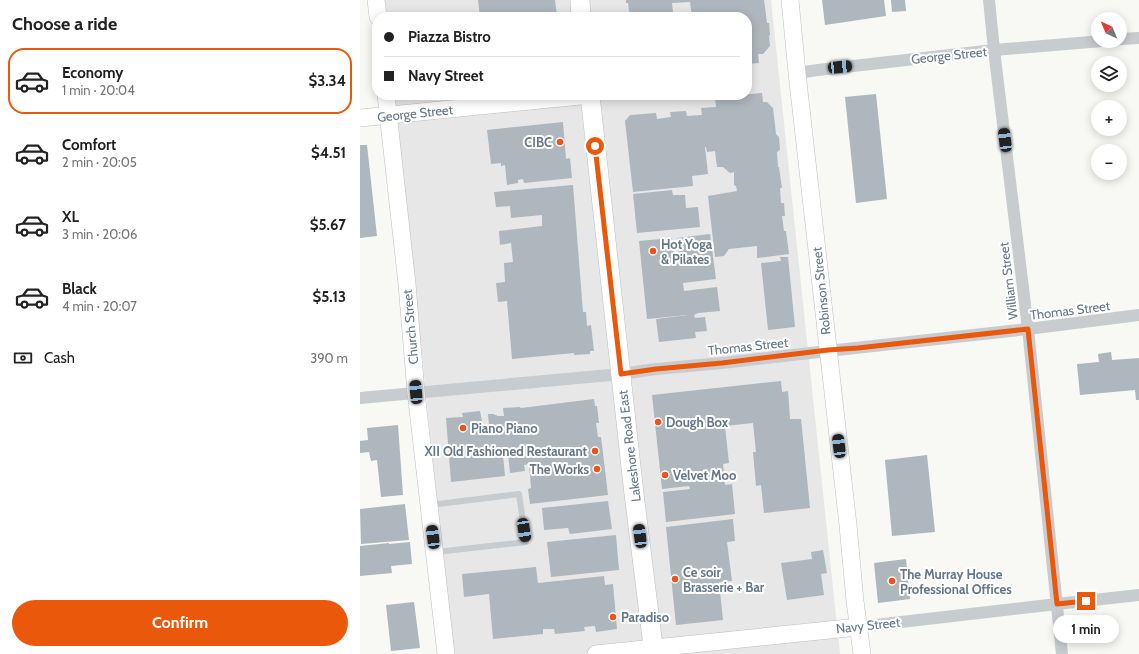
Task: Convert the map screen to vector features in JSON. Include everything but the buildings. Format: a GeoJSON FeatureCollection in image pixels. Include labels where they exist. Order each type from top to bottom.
{"type":"FeatureCollection","features":[{"type":"Feature","properties":{"kind":"main road"},"geometry":{"type":"LineString","coordinates":[[580,0],[581,12]]}},
{"type":"Feature","properties":{"kind":"main road","name":"Lakeshore Road East"},"geometry":{"type":"LineString","coordinates":[[591,100],[634,494],[654,651]]}},
{"type":"Feature","properties":{"kind":"street"},"geometry":{"type":"LineString","coordinates":[[376,0],[377,12]]}},
{"type":"Feature","properties":{"kind":"street","name":"Robinson Street"},"geometry":{"type":"LineString","coordinates":[[790,0],[862,654]]}},
{"type":"Feature","properties":{"kind":"street","name":"William Street"},"geometry":{"type":"LineString","coordinates":[[989,0],[1028,329],[1062,654]]}},
{"type":"Feature","properties":{"kind":"street"},"geometry":{"type":"LineString","coordinates":[[1127,39],[1139,38]]}},
{"type":"Feature","properties":{"kind":"street","name":"George Street"},"geometry":{"type":"LineString","coordinates":[[797,73],[994,50],[1091,42]]}},
{"type":"Feature","properties":{"kind":"street","name":"Church Street"},"geometry":{"type":"LineString","coordinates":[[386,100],[407,284],[416,392],[446,654]]}},
{"type":"Feature","properties":{"kind":"street","name":"George Street"},"geometry":{"type":"LineString","coordinates":[[360,118],[542,100]]}},
{"type":"Feature","properties":{"kind":"street","name":"Thomas Street"},"geometry":{"type":"LineString","coordinates":[[360,398],[621,374],[1028,329],[1139,315]]}},
{"type":"Feature","properties":{"kind":"street","name":"Navy Street"},"geometry":{"type":"LineString","coordinates":[[596,654],[654,651],[1139,595]]}},
{"type":"Feature","properties":{"kind":"lane"},"geometry":{"type":"LineString","coordinates":[[429,505],[519,494],[526,542],[434,553]]}},
{"type":"Feature","properties":{"kind":"shaded area"},"geometry":{"type":"Polygon","coordinates":[[[382,0],[771,0],[840,654],[453,654],[396,100],[752,100],[752,12],[384,12],[382,0]]]}},
{"type":"Feature","properties":{"kind":"place","name":"CIBC"},"geometry":{"type":"Point","coordinates":[560,142]}},
{"type":"Feature","properties":{"kind":"place","name":"Hot Yoga & Pilates"},"geometry":{"type":"Point","coordinates":[653,251]}},
{"type":"Feature","properties":{"kind":"place","name":"Dough Box"},"geometry":{"type":"Point","coordinates":[658,422]}},
{"type":"Feature","properties":{"kind":"place","name":"Piano Piano"},"geometry":{"type":"Point","coordinates":[463,428]}},
{"type":"Feature","properties":{"kind":"place","name":"XII Old Fashioned Restaurant"},"geometry":{"type":"Point","coordinates":[595,451]}},
{"type":"Feature","properties":{"kind":"place","name":"The Works"},"geometry":{"type":"Point","coordinates":[597,469]}},
{"type":"Feature","properties":{"kind":"place","name":"Velvet Moo"},"geometry":{"type":"Point","coordinates":[665,475]}},
{"type":"Feature","properties":{"kind":"place","name":"Ce soir Brasserie + Bar"},"geometry":{"type":"Point","coordinates":[675,579]}},
{"type":"Feature","properties":{"kind":"place","name":"The Murray House Professional Offices"},"geometry":{"type":"Point","coordinates":[892,581]}},
{"type":"Feature","properties":{"kind":"place","name":"Paradiso"},"geometry":{"type":"Point","coordinates":[613,617]}},
{"type":"Feature","properties":{"kind":"route"},"geometry":{"type":"LineString","coordinates":[[595,146],[621,374],[1028,329],[1057,604],[1086,601]]}}]}
